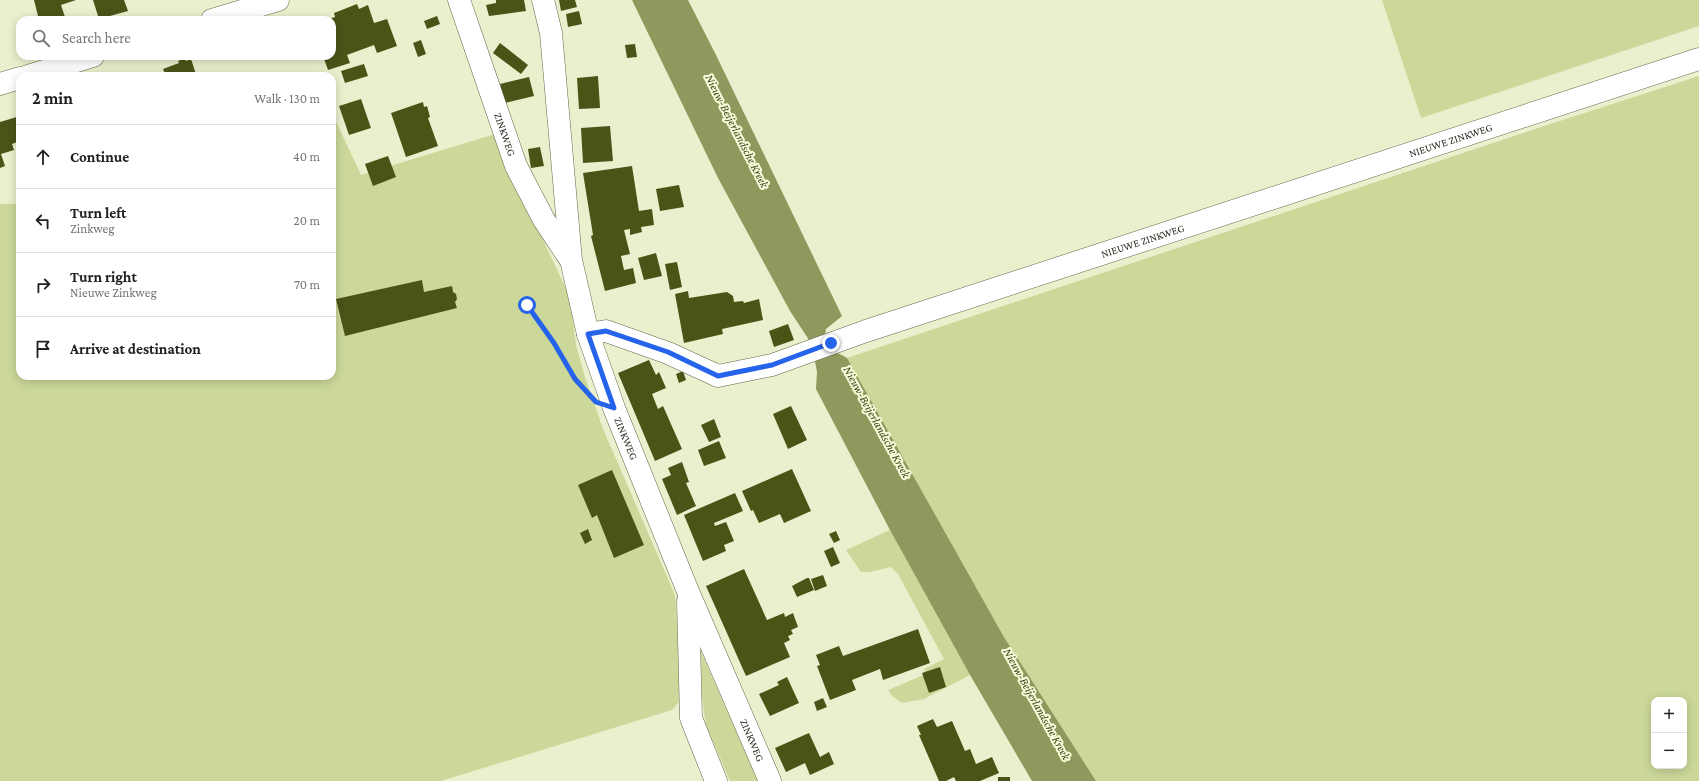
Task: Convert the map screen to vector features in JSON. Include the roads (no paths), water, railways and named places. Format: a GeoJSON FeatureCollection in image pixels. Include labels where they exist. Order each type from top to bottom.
{"type":"FeatureCollection","features":[{"type":"Feature","properties":{"kind":"street"},"geometry":{"type":"LineString","coordinates":[[225,16],[278,0]]}},
{"type":"Feature","properties":{"kind":"street","name":"ZINKWEG"},"geometry":{"type":"LineString","coordinates":[[459,0],[516,166],[544,220],[570,260]]}},
{"type":"Feature","properties":{"kind":"street","name":"ZINKWEG"},"geometry":{"type":"LineString","coordinates":[[542,0],[551,33],[570,260],[588,334],[614,408],[687,589],[770,781]]}},
{"type":"Feature","properties":{"kind":"street","name":"NIEUWE ZINKWEG"},"geometry":{"type":"LineString","coordinates":[[588,334],[606,331],[668,352],[718,376],[772,365],[822,346],[1699,59]]}},
{"type":"Feature","properties":{"kind":"street"},"geometry":{"type":"LineString","coordinates":[[41,72],[80,60]]}},
{"type":"Feature","properties":{"kind":"street"},"geometry":{"type":"LineString","coordinates":[[0,84],[16,79]]}},
{"type":"Feature","properties":{"kind":"street","name":"ZINKWEG"},"geometry":{"type":"LineString","coordinates":[[687,589],[691,718],[716,781]]}},
{"type":"Feature","properties":{"kind":"water","name":"Nieuw-Beijerlandsche Kreek"},"geometry":{"type":"Polygon","coordinates":[[[632,0],[688,0],[842,316],[826,329],[825,335],[832,350],[847,358],[1004,637],[1096,781],[1032,781],[970,675],[890,530],[816,389],[817,372],[811,340],[809,340],[790,311],[718,178],[632,0]]]}}]}
